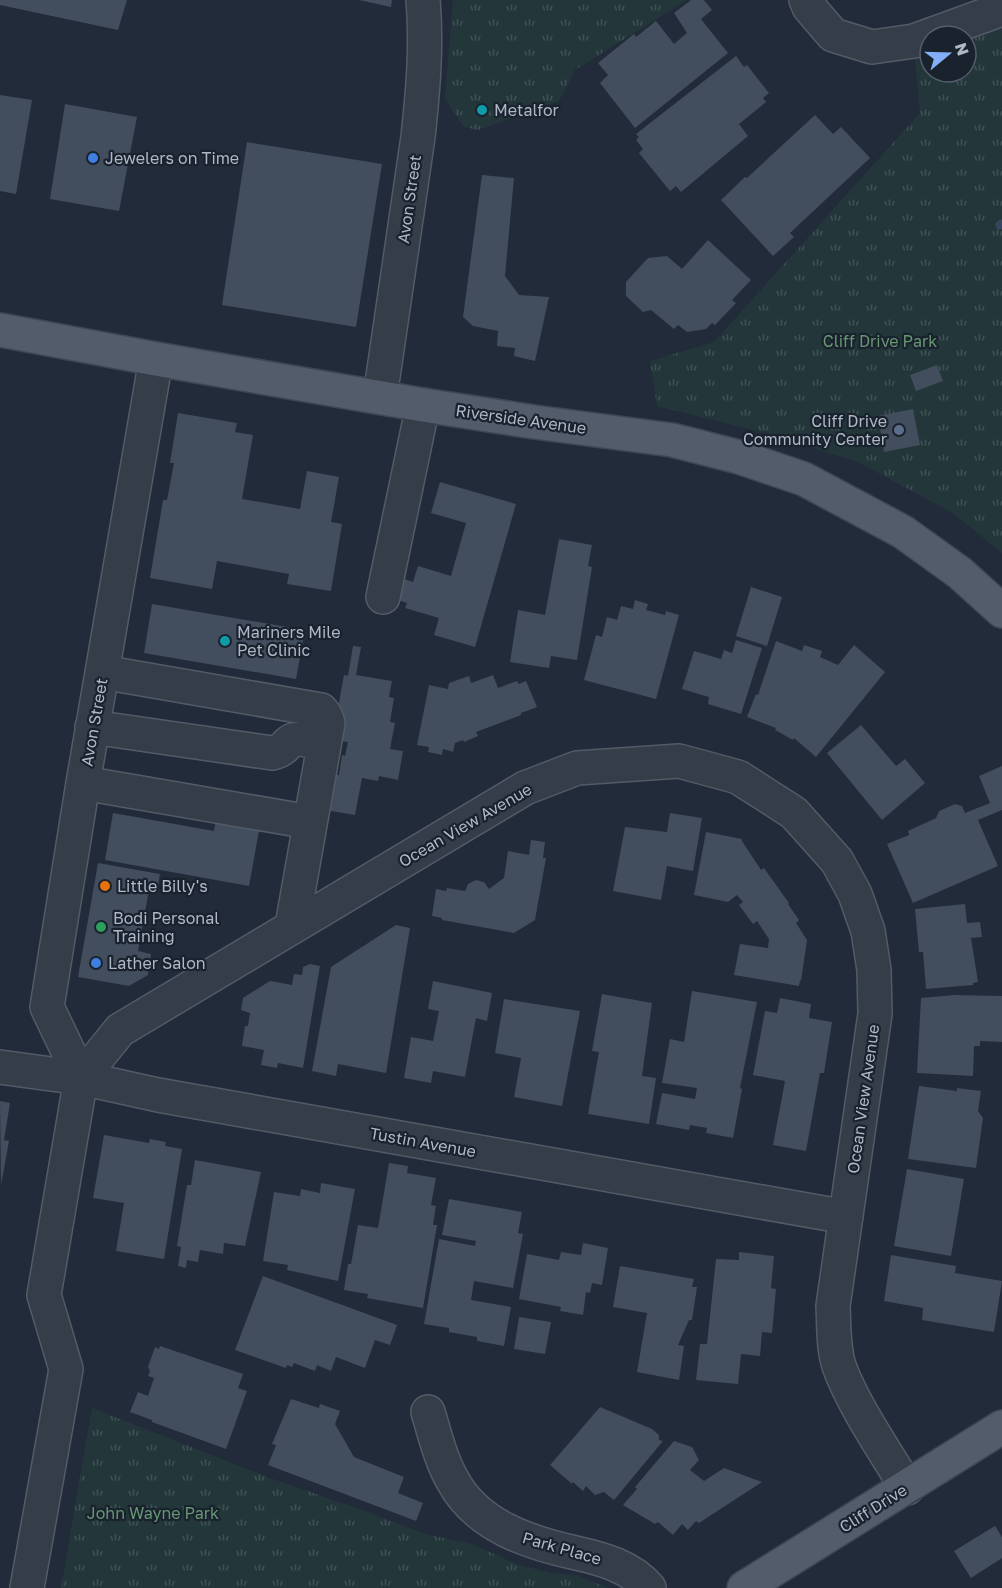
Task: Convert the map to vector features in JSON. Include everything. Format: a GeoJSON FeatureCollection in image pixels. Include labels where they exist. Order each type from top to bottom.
{"type":"FeatureCollection","features":[{"type":"Feature","properties":{"kind":"main road","name":"Riverside Avenue"},"geometry":{"type":"LineString","coordinates":[[0,330],[423,405],[672,440],[775,468],[804,479],[903,532],[960,573],[1002,611]]}},
{"type":"Feature","properties":{"kind":"main road","name":"Cliff Drive"},"geometry":{"type":"LineString","coordinates":[[744,1588],[1002,1427]]}},
{"type":"Feature","properties":{"kind":"street","name":"Avon Street"},"geometry":{"type":"LineString","coordinates":[[380,397],[422,103],[425,27],[423,0]]}},
{"type":"Feature","properties":{"kind":"street"},"geometry":{"type":"LineString","coordinates":[[806,0],[809,7],[833,35],[872,47],[914,41],[1002,9]]}},
{"type":"Feature","properties":{"kind":"street","name":"Avon Street"},"geometry":{"type":"LineString","coordinates":[[81,1078],[47,1006],[92,727],[156,359]]}},
{"type":"Feature","properties":{"kind":"street"},"geometry":{"type":"LineString","coordinates":[[383,597],[423,405]]}},
{"type":"Feature","properties":{"kind":"street"},"geometry":{"type":"LineString","coordinates":[[102,672],[321,710],[325,715],[328,723],[292,926]]}},
{"type":"Feature","properties":{"kind":"street"},"geometry":{"type":"LineString","coordinates":[[92,727],[272,753],[282,751],[296,739],[324,744]]}},
{"type":"Feature","properties":{"kind":"street","name":"Ocean View Avenue"},"geometry":{"type":"LineString","coordinates":[[81,1078],[120,1030],[525,788],[577,768],[680,761],[738,777],[794,813],[837,861],[855,894],[868,931],[874,970],[874,1014],[833,1306],[834,1336],[838,1364],[849,1390],[907,1488]]}},
{"type":"Feature","properties":{"kind":"street"},"geometry":{"type":"LineString","coordinates":[[83,783],[310,822]]}},
{"type":"Feature","properties":{"kind":"street","name":"Tustin Avenue"},"geometry":{"type":"LineString","coordinates":[[0,1067],[81,1078],[158,1095],[846,1217]]}},
{"type":"Feature","properties":{"kind":"street"},"geometry":{"type":"LineString","coordinates":[[27,1588],[66,1369],[44,1295],[81,1078]]}},
{"type":"Feature","properties":{"kind":"street","name":"Park Place"},"geometry":{"type":"LineString","coordinates":[[428,1412],[453,1482],[470,1504],[490,1522],[534,1542],[616,1565],[640,1578],[649,1588]]}},
{"type":"Feature","properties":{"kind":"green space"},"geometry":{"type":"Polygon","coordinates":[[[453,0],[687,0],[575,70],[559,101],[478,130],[464,127],[445,99],[453,0]]]}},
{"type":"Feature","properties":{"kind":"green space","name":"Cliff Drive Park"},"geometry":{"type":"Polygon","coordinates":[[[1002,29],[1002,553],[953,513],[858,462],[766,433],[657,406],[650,361],[714,342],[920,113],[915,57],[918,56],[918,84],[978,84],[978,37],[1002,29]]]}},
{"type":"Feature","properties":{"kind":"green space","name":"John Wayne Park"},"geometry":{"type":"Polygon","coordinates":[[[92,1408],[270,1478],[425,1534],[472,1544],[516,1564],[551,1573],[579,1576],[608,1588],[61,1588],[92,1408]]]}},
{"type":"Feature","properties":{"kind":"building"},"geometry":{"type":"Polygon","coordinates":[[[0,0],[127,0],[118,30],[0,5],[0,0]]]}},
{"type":"Feature","properties":{"kind":"building"},"geometry":{"type":"Polygon","coordinates":[[[359,0],[392,0],[391,7],[359,0]]]}},
{"type":"Feature","properties":{"kind":"building"},"geometry":{"type":"Polygon","coordinates":[[[691,0],[704,0],[712,10],[701,19],[728,53],[635,128],[600,83],[608,75],[598,63],[634,34],[636,37],[656,21],[674,44],[687,33],[674,13],[691,0]]]}},
{"type":"Feature","properties":{"kind":"building"},"geometry":{"type":"Polygon","coordinates":[[[736,56],[744,67],[747,65],[769,93],[763,98],[766,102],[739,124],[748,136],[681,192],[676,186],[670,191],[639,153],[643,149],[636,140],[639,137],[636,134],[736,56]]]}},
{"type":"Feature","properties":{"kind":"building"},"geometry":{"type":"Polygon","coordinates":[[[0,95],[32,100],[16,194],[0,191],[0,95]]]}},
{"type":"Feature","properties":{"kind":"building","name":"Jewelers on Time"},"geometry":{"type":"Polygon","coordinates":[[[65,104],[137,117],[119,211],[50,199],[65,104]]]}},
{"type":"Feature","properties":{"kind":"building"},"geometry":{"type":"Polygon","coordinates":[[[815,115],[833,134],[841,127],[870,158],[790,233],[794,237],[773,256],[721,200],[815,115]]]}},
{"type":"Feature","properties":{"kind":"building"},"geometry":{"type":"Polygon","coordinates":[[[247,142],[382,164],[356,327],[222,305],[247,142]]]}},
{"type":"Feature","properties":{"kind":"building"},"geometry":{"type":"Polygon","coordinates":[[[482,175],[514,178],[505,276],[519,295],[549,297],[535,361],[514,356],[515,348],[497,346],[498,331],[473,326],[463,317],[482,175]]]}},
{"type":"Feature","properties":{"kind":"building"},"geometry":{"type":"Polygon","coordinates":[[[708,240],[751,280],[732,300],[736,303],[715,325],[712,323],[706,329],[687,332],[678,325],[674,329],[651,310],[643,312],[626,296],[626,282],[648,258],[667,256],[682,269],[708,240]]]}},
{"type":"Feature","properties":{"kind":"building"},"geometry":{"type":"Polygon","coordinates":[[[937,365],[943,381],[916,391],[910,375],[937,365]]]}},
{"type":"Feature","properties":{"kind":"building","name":"Cliff Drive Community Center"},"geometry":{"type":"Polygon","coordinates":[[[913,409],[920,445],[884,452],[878,416],[913,409]]]}},
{"type":"Feature","properties":{"kind":"building"},"geometry":{"type":"Polygon","coordinates":[[[178,413],[237,423],[235,432],[253,435],[242,499],[300,509],[307,471],[339,477],[331,522],[342,524],[331,591],[287,584],[289,574],[217,561],[212,589],[150,578],[163,500],[167,500],[174,463],[170,463],[178,413]]]}},
{"type":"Feature","properties":{"kind":"building"},"geometry":{"type":"Polygon","coordinates":[[[440,482],[516,504],[475,647],[434,635],[439,618],[405,608],[407,603],[398,600],[404,579],[413,582],[418,566],[451,576],[466,523],[431,513],[440,482]]]}},
{"type":"Feature","properties":{"kind":"building"},"geometry":{"type":"Polygon","coordinates":[[[559,539],[592,545],[588,566],[592,567],[577,660],[551,656],[549,668],[510,662],[518,610],[545,615],[559,539]]]}},
{"type":"Feature","properties":{"kind":"building"},"geometry":{"type":"Polygon","coordinates":[[[751,587],[782,597],[767,646],[736,636],[751,587]]]}},
{"type":"Feature","properties":{"kind":"building"},"geometry":{"type":"Polygon","coordinates":[[[635,600],[648,604],[646,610],[665,615],[666,611],[679,615],[656,699],[584,680],[596,635],[602,637],[607,617],[617,620],[621,606],[633,609],[635,600]]]}},
{"type":"Feature","properties":{"kind":"building","name":"Mariners Mile Pet Clinic"},"geometry":{"type":"Polygon","coordinates":[[[152,604],[305,630],[296,679],[144,653],[152,604]]]}},
{"type":"Feature","properties":{"kind":"building"},"geometry":{"type":"Polygon","coordinates":[[[736,640],[762,648],[741,714],[708,704],[709,697],[682,689],[694,651],[721,659],[724,650],[732,653],[736,640]]]}},
{"type":"Feature","properties":{"kind":"building"},"geometry":{"type":"Polygon","coordinates":[[[776,641],[802,651],[804,645],[822,651],[820,657],[838,665],[854,645],[885,672],[816,757],[794,738],[793,740],[775,730],[776,728],[747,717],[756,694],[758,695],[776,641]]]}},
{"type":"Feature","properties":{"kind":"building"},"geometry":{"type":"Polygon","coordinates":[[[353,646],[361,647],[356,675],[392,681],[389,697],[394,698],[390,722],[395,723],[390,749],[403,751],[398,780],[379,776],[378,781],[362,778],[355,815],[325,810],[331,774],[339,775],[342,755],[345,756],[348,742],[341,741],[334,730],[344,675],[348,676],[353,646]]]}},
{"type":"Feature","properties":{"kind":"building"},"geometry":{"type":"Polygon","coordinates":[[[493,675],[498,688],[517,681],[519,684],[526,681],[537,707],[476,732],[478,736],[455,743],[453,752],[443,749],[442,755],[428,752],[429,747],[417,745],[429,685],[448,689],[449,683],[469,676],[471,683],[493,675]]]}},
{"type":"Feature","properties":{"kind":"building"},"geometry":{"type":"Polygon","coordinates":[[[861,725],[896,766],[905,759],[925,783],[882,820],[827,753],[861,725]]]}},
{"type":"Feature","properties":{"kind":"building"},"geometry":{"type":"Polygon","coordinates":[[[1002,766],[1002,810],[978,820],[998,866],[913,903],[887,844],[909,835],[908,831],[936,818],[939,811],[955,804],[962,806],[965,813],[990,803],[979,776],[1002,766]]]}},
{"type":"Feature","properties":{"kind":"building"},"geometry":{"type":"Polygon","coordinates":[[[113,813],[214,831],[217,813],[261,820],[249,886],[105,860],[113,813]]]}},
{"type":"Feature","properties":{"kind":"building"},"geometry":{"type":"Polygon","coordinates":[[[670,813],[702,818],[693,871],[667,866],[661,900],[613,891],[625,827],[667,832],[670,813]]]}},
{"type":"Feature","properties":{"kind":"building"},"geometry":{"type":"Polygon","coordinates":[[[706,832],[742,839],[761,870],[764,868],[789,903],[799,920],[796,923],[807,940],[799,986],[734,975],[740,944],[768,948],[769,939],[757,921],[753,924],[739,905],[743,902],[737,895],[728,902],[694,895],[706,832]]]}},
{"type":"Feature","properties":{"kind":"building"},"geometry":{"type":"Polygon","coordinates":[[[531,840],[545,842],[543,858],[546,858],[535,920],[514,933],[442,920],[442,918],[432,916],[436,889],[465,891],[468,884],[476,880],[484,882],[489,889],[504,878],[508,851],[529,855],[531,840]]]}},
{"type":"Feature","properties":{"kind":"building"},"geometry":{"type":"Polygon","coordinates":[[[98,863],[160,874],[157,892],[149,890],[138,951],[151,954],[148,975],[129,986],[78,977],[98,863]]]}},
{"type":"Feature","properties":{"kind":"building"},"geometry":{"type":"Polygon","coordinates":[[[965,904],[967,923],[980,922],[982,937],[971,938],[978,982],[973,985],[926,989],[923,952],[919,952],[915,909],[965,904]]]}},
{"type":"Feature","properties":{"kind":"building"},"geometry":{"type":"Polygon","coordinates":[[[396,925],[410,928],[386,1073],[338,1064],[336,1076],[312,1071],[331,967],[396,925]]]}},
{"type":"Feature","properties":{"kind":"building"},"geometry":{"type":"Polygon","coordinates":[[[310,964],[320,966],[303,1068],[278,1063],[277,1068],[261,1065],[264,1050],[242,1046],[250,1013],[241,1010],[243,998],[270,981],[292,985],[294,974],[302,975],[303,967],[310,964]]]}},
{"type":"Feature","properties":{"kind":"building"},"geometry":{"type":"Polygon","coordinates":[[[433,981],[492,993],[487,1021],[476,1018],[465,1077],[433,1071],[431,1083],[404,1078],[411,1037],[433,1041],[439,1011],[428,1009],[433,981]]]}},
{"type":"Feature","properties":{"kind":"building"},"geometry":{"type":"Polygon","coordinates":[[[692,991],[757,1002],[733,1138],[706,1133],[707,1128],[690,1125],[689,1130],[656,1124],[662,1093],[695,1099],[697,1088],[662,1083],[670,1039],[684,1042],[692,991]]]}},
{"type":"Feature","properties":{"kind":"building"},"geometry":{"type":"Polygon","coordinates":[[[602,994],[652,1003],[642,1076],[656,1078],[649,1124],[588,1114],[599,1052],[592,1051],[602,994]]]}},
{"type":"Feature","properties":{"kind":"building"},"geometry":{"type":"Polygon","coordinates":[[[954,995],[1002,996],[1002,1042],[980,1041],[980,1046],[974,1046],[973,1076],[917,1073],[921,998],[954,995]]]}},
{"type":"Feature","properties":{"kind":"building"},"geometry":{"type":"Polygon","coordinates":[[[780,998],[811,1004],[809,1018],[832,1022],[824,1073],[820,1073],[806,1151],[773,1145],[785,1081],[753,1075],[765,1011],[777,1013],[780,998]]]}},
{"type":"Feature","properties":{"kind":"building"},"geometry":{"type":"Polygon","coordinates":[[[504,999],[580,1011],[562,1106],[514,1097],[521,1058],[495,1053],[504,999]]]}},
{"type":"Feature","properties":{"kind":"building"},"geometry":{"type":"Polygon","coordinates":[[[919,1086],[957,1091],[957,1088],[981,1091],[978,1111],[983,1118],[976,1168],[908,1159],[919,1086]]]}},
{"type":"Feature","properties":{"kind":"building"},"geometry":{"type":"Polygon","coordinates":[[[0,1101],[10,1103],[4,1140],[9,1141],[1,1185],[0,1101]]]}},
{"type":"Feature","properties":{"kind":"building"},"geometry":{"type":"Polygon","coordinates":[[[104,1135],[149,1143],[150,1139],[166,1142],[165,1146],[182,1149],[164,1259],[116,1251],[124,1203],[93,1198],[104,1135]]]}},
{"type":"Feature","properties":{"kind":"building"},"geometry":{"type":"Polygon","coordinates":[[[195,1160],[261,1172],[245,1246],[224,1243],[223,1254],[200,1250],[198,1262],[187,1260],[186,1268],[178,1266],[181,1247],[177,1246],[187,1185],[191,1185],[195,1160]]]}},
{"type":"Feature","properties":{"kind":"building"},"geometry":{"type":"Polygon","coordinates":[[[389,1163],[408,1166],[407,1173],[436,1178],[431,1205],[436,1206],[433,1225],[437,1225],[423,1308],[367,1298],[368,1294],[344,1290],[358,1225],[378,1228],[389,1163]]]}},
{"type":"Feature","properties":{"kind":"building"},"geometry":{"type":"Polygon","coordinates":[[[907,1169],[964,1179],[951,1256],[894,1246],[907,1169]]]}},
{"type":"Feature","properties":{"kind":"building"},"geometry":{"type":"Polygon","coordinates":[[[321,1183],[355,1189],[338,1281],[287,1270],[288,1265],[263,1261],[274,1192],[300,1196],[301,1189],[320,1193],[321,1183]]]}},
{"type":"Feature","properties":{"kind":"building"},"geometry":{"type":"Polygon","coordinates":[[[449,1199],[522,1212],[518,1233],[523,1234],[513,1288],[474,1281],[471,1300],[511,1307],[504,1346],[477,1341],[477,1337],[449,1332],[449,1328],[424,1324],[439,1239],[475,1246],[476,1241],[442,1235],[449,1199]]]}},
{"type":"Feature","properties":{"kind":"building"},"geometry":{"type":"Polygon","coordinates":[[[583,1243],[608,1248],[602,1285],[592,1283],[590,1293],[586,1292],[583,1315],[560,1311],[561,1307],[519,1299],[527,1254],[559,1260],[561,1252],[581,1255],[583,1243]]]}},
{"type":"Feature","properties":{"kind":"building"},"geometry":{"type":"Polygon","coordinates":[[[739,1252],[774,1256],[771,1288],[776,1289],[772,1333],[762,1332],[760,1356],[741,1354],[738,1384],[696,1380],[700,1344],[707,1344],[716,1259],[739,1260],[739,1252]]]}},
{"type":"Feature","properties":{"kind":"building"},"geometry":{"type":"Polygon","coordinates":[[[891,1255],[956,1266],[955,1273],[1002,1281],[994,1332],[922,1320],[923,1308],[884,1301],[891,1255]]]}},
{"type":"Feature","properties":{"kind":"building"},"geometry":{"type":"Polygon","coordinates":[[[620,1266],[694,1279],[692,1287],[697,1287],[692,1320],[689,1320],[678,1345],[684,1346],[679,1380],[637,1372],[647,1313],[613,1307],[620,1266]]]}},
{"type":"Feature","properties":{"kind":"building"},"geometry":{"type":"Polygon","coordinates":[[[263,1276],[397,1325],[390,1345],[375,1340],[365,1368],[336,1357],[331,1371],[317,1365],[315,1371],[294,1363],[292,1367],[287,1365],[286,1368],[235,1350],[263,1276]]]}},
{"type":"Feature","properties":{"kind":"building"},"geometry":{"type":"Polygon","coordinates":[[[519,1317],[551,1322],[545,1354],[514,1349],[519,1317]]]}},
{"type":"Feature","properties":{"kind":"building"},"geometry":{"type":"Polygon","coordinates":[[[160,1346],[243,1374],[238,1388],[247,1391],[226,1449],[130,1412],[138,1392],[148,1396],[154,1378],[148,1376],[150,1371],[148,1367],[155,1347],[159,1349],[160,1346]]]}},
{"type":"Feature","properties":{"kind":"building"},"geometry":{"type":"Polygon","coordinates":[[[291,1399],[319,1408],[320,1404],[340,1411],[335,1424],[354,1457],[404,1477],[398,1493],[423,1503],[416,1521],[268,1465],[276,1445],[272,1444],[291,1399]]]}},
{"type":"Feature","properties":{"kind":"building"},"geometry":{"type":"Polygon","coordinates":[[[600,1407],[652,1429],[659,1435],[659,1440],[663,1441],[614,1500],[604,1492],[595,1495],[586,1486],[583,1491],[550,1465],[600,1407]]]}},
{"type":"Feature","properties":{"kind":"building"},"geometry":{"type":"Polygon","coordinates":[[[674,1441],[692,1447],[699,1460],[690,1470],[704,1481],[724,1468],[762,1482],[699,1523],[696,1521],[688,1530],[682,1524],[673,1535],[658,1522],[655,1524],[623,1505],[637,1489],[635,1487],[674,1441]]]}},
{"type":"Feature","properties":{"kind":"building"},"geometry":{"type":"Polygon","coordinates":[[[995,1526],[1002,1537],[1002,1558],[971,1578],[954,1551],[995,1526]]]}},
{"type":"Feature","properties":{"kind":"place","name":"Metalfor"},"geometry":{"type":"Point","coordinates":[482,110]}},
{"type":"Feature","properties":{"kind":"place","name":"Jewelers on Time"},"geometry":{"type":"Point","coordinates":[93,158]}},
{"type":"Feature","properties":{"kind":"place","name":"Cliff Drive Community Center"},"geometry":{"type":"Point","coordinates":[899,430]}},
{"type":"Feature","properties":{"kind":"place","name":"Mariners Mile Pet Clinic"},"geometry":{"type":"Point","coordinates":[225,641]}},
{"type":"Feature","properties":{"kind":"place","name":"Little Billy's"},"geometry":{"type":"Point","coordinates":[105,886]}},
{"type":"Feature","properties":{"kind":"place","name":"Bodi Personal Training"},"geometry":{"type":"Point","coordinates":[101,927]}},
{"type":"Feature","properties":{"kind":"place","name":"Lather Salon"},"geometry":{"type":"Point","coordinates":[96,963]}}]}
